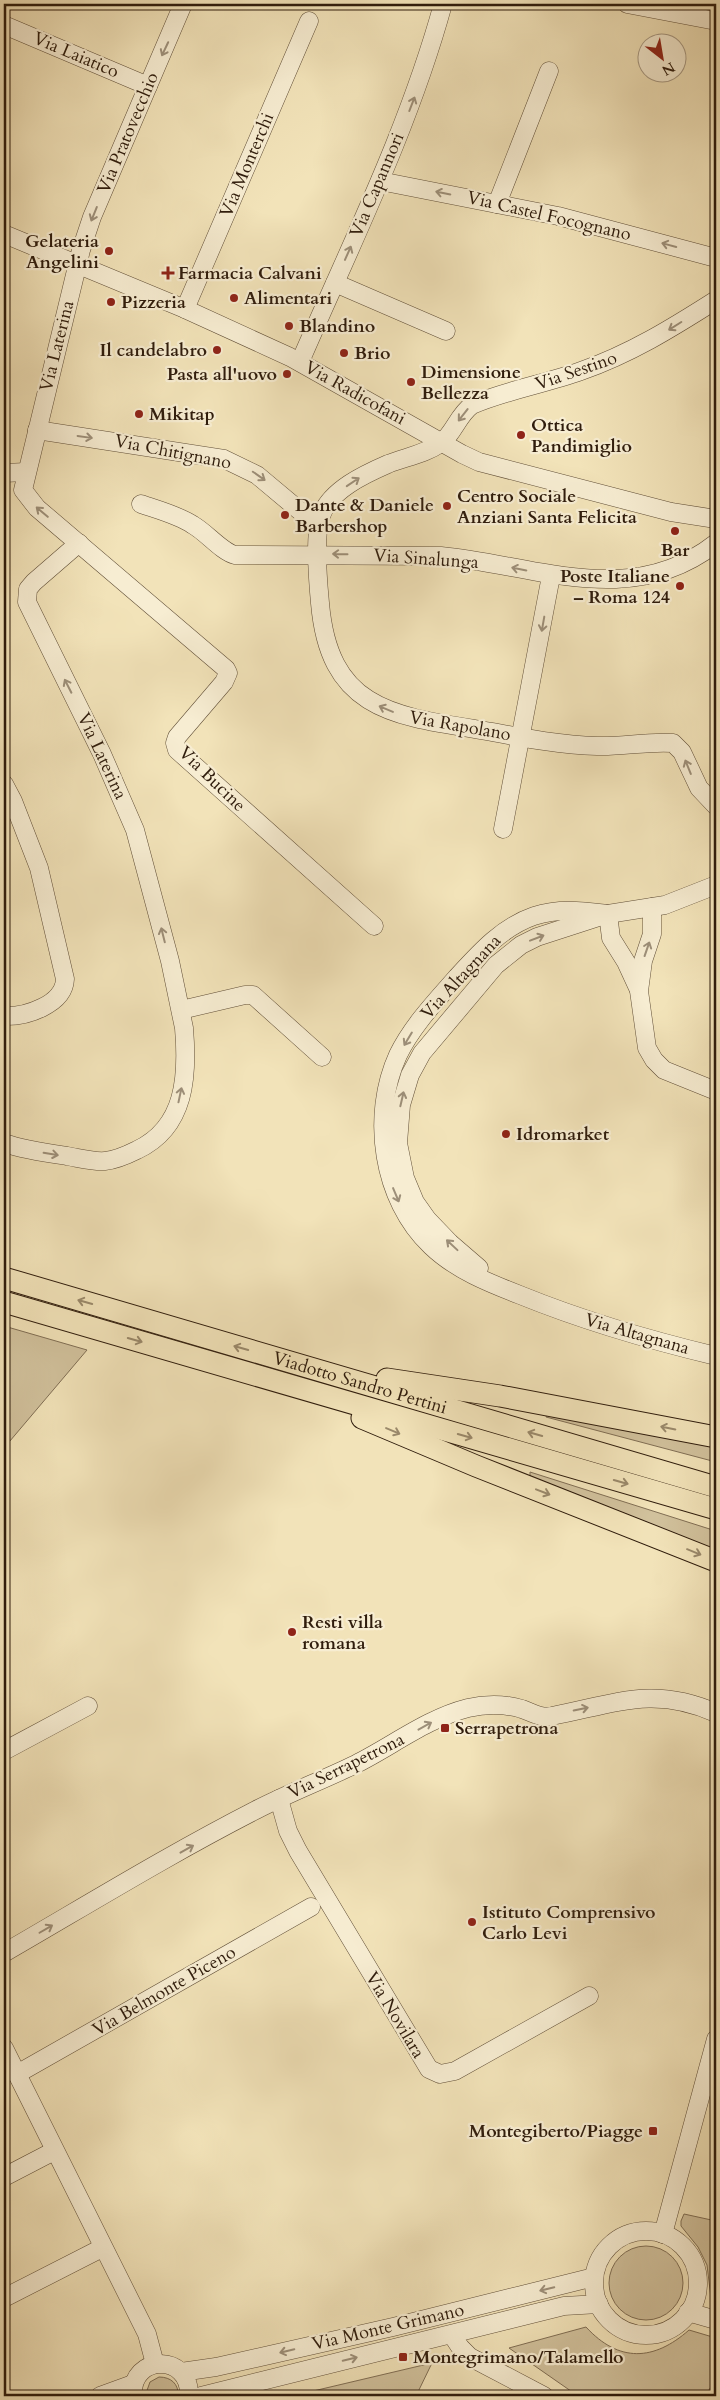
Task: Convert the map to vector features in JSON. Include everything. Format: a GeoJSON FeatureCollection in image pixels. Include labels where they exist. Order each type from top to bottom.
{"type":"FeatureCollection","features":[{"type":"Feature","properties":{"kind":"main road","name":"Viadotto Sandro Pertini"},"geometry":{"type":"LineString","coordinates":[[4,1278],[716,1487]]}},
{"type":"Feature","properties":{"kind":"main road","name":"Viadotto Sandro Pertini"},"geometry":{"type":"LineString","coordinates":[[4,1302],[716,1510]]}},
{"type":"Feature","properties":{"kind":"main road"},"geometry":{"type":"LineString","coordinates":[[305,1366],[500,1396],[716,1438]]}},
{"type":"Feature","properties":{"kind":"main road"},"geometry":{"type":"LineString","coordinates":[[301,1389],[363,1419],[451,1456],[716,1561]]}},
{"type":"Feature","properties":{"kind":"street","name":"Via Pratovecchio"},"geometry":{"type":"LineString","coordinates":[[77,264],[92,217],[184,4]]}},
{"type":"Feature","properties":{"kind":"street","name":"Via Capannori"},"geometry":{"type":"LineString","coordinates":[[300,362],[380,180],[421,79],[443,4]]}},
{"type":"Feature","properties":{"kind":"street"},"geometry":{"type":"LineString","coordinates":[[627,4],[716,21]]}},
{"type":"Feature","properties":{"kind":"street","name":"Via Monterchi"},"geometry":{"type":"LineString","coordinates":[[185,309],[309,21]]}},
{"type":"Feature","properties":{"kind":"street","name":"Via Laiatico"},"geometry":{"type":"LineString","coordinates":[[4,25],[148,86]]}},
{"type":"Feature","properties":{"kind":"street"},"geometry":{"type":"LineString","coordinates":[[498,204],[549,71]]}},
{"type":"Feature","properties":{"kind":"street","name":"Via Castel Focognano"},"geometry":{"type":"LineString","coordinates":[[380,180],[558,216],[716,258]]}},
{"type":"Feature","properties":{"kind":"street","name":"Via Radicofani"},"geometry":{"type":"LineString","coordinates":[[4,234],[185,309],[300,362],[462,454],[498,468],[671,512],[716,519]]}},
{"type":"Feature","properties":{"kind":"street","name":"Via Laterina"},"geometry":{"type":"LineString","coordinates":[[4,1143],[24,1149],[100,1161],[118,1158],[155,1141],[172,1119],[182,1091],[186,1055],[181,1010],[142,846],[102,754],[27,602],[28,589],[34,582],[79,543],[27,498],[23,490],[77,264]]}},
{"type":"Feature","properties":{"kind":"street"},"geometry":{"type":"LineString","coordinates":[[334,283],[446,331]]}},
{"type":"Feature","properties":{"kind":"street","name":"Via Sestino"},"geometry":{"type":"LineString","coordinates":[[442,442],[464,412],[472,405],[571,375],[617,358],[656,338],[716,300]]}},
{"type":"Feature","properties":{"kind":"street","name":"Via Chitignano"},"geometry":{"type":"LineString","coordinates":[[37,430],[224,459],[257,474],[318,526]]}},
{"type":"Feature","properties":{"kind":"street","name":"Via Rapolano"},"geometry":{"type":"LineString","coordinates":[[442,442],[428,450],[383,466],[352,483],[330,502],[321,515],[318,526],[319,594],[326,642],[343,677],[362,696],[375,705],[406,718],[520,737],[599,746],[673,743],[682,752],[699,788],[716,806]]}},
{"type":"Feature","properties":{"kind":"street"},"geometry":{"type":"LineString","coordinates":[[4,473],[26,472]]}},
{"type":"Feature","properties":{"kind":"street","name":"Via Sinalunga"},"geometry":{"type":"LineString","coordinates":[[141,504],[190,523],[206,533],[230,554],[242,556],[319,554],[449,557],[551,576],[606,580],[644,576],[683,564],[716,543]]}},
{"type":"Feature","properties":{"kind":"street","name":"Via Bucine"},"geometry":{"type":"LineString","coordinates":[[79,543],[228,673],[224,682],[177,737],[175,743],[177,750],[374,926]]}},
{"type":"Feature","properties":{"kind":"street"},"geometry":{"type":"LineString","coordinates":[[503,829],[551,576]]}},
{"type":"Feature","properties":{"kind":"street"},"geometry":{"type":"LineString","coordinates":[[4,784],[17,810],[41,874],[65,971],[65,982],[57,996],[42,1007],[22,1015],[4,1016]]}},
{"type":"Feature","properties":{"kind":"street"},"geometry":{"type":"LineString","coordinates":[[716,886],[678,902],[608,914],[611,938],[626,962],[638,991],[647,1048],[654,1060],[664,1070],[716,1091]]}},
{"type":"Feature","properties":{"kind":"street"},"geometry":{"type":"LineString","coordinates":[[638,991],[643,961],[652,934],[652,907]]}},
{"type":"Feature","properties":{"kind":"street","name":"Via Altagnana"},"geometry":{"type":"LineString","coordinates":[[608,914],[566,910],[551,912],[528,919],[495,942],[447,989],[415,1027],[406,1041],[391,1074],[383,1128],[390,1178],[400,1204],[415,1228],[430,1246],[445,1258],[475,1276],[600,1325],[716,1356]]}},
{"type":"Feature","properties":{"kind":"street","name":"Via Altagnana"},"geometry":{"type":"LineString","coordinates":[[502,1288],[450,1244],[424,1215],[407,1184],[398,1143],[401,1105],[410,1075],[428,1045],[478,985],[509,953],[530,940],[608,914]]}},
{"type":"Feature","properties":{"kind":"street"},"geometry":{"type":"LineString","coordinates":[[495,942],[492,958],[496,965]]}},
{"type":"Feature","properties":{"kind":"street"},"geometry":{"type":"LineString","coordinates":[[478,985],[476,972],[495,942]]}},
{"type":"Feature","properties":{"kind":"street"},"geometry":{"type":"LineString","coordinates":[[181,1010],[245,995],[253,996],[322,1057]]}},
{"type":"Feature","properties":{"kind":"street","name":"Via Serrapetrona"},"geometry":{"type":"LineString","coordinates":[[4,1954],[224,1828],[373,1755],[444,1716],[476,1706],[492,1705],[513,1707],[542,1717],[622,1701],[663,1697],[688,1702],[716,1713]]}},
{"type":"Feature","properties":{"kind":"street"},"geometry":{"type":"LineString","coordinates":[[4,1751],[88,1706]]}},
{"type":"Feature","properties":{"kind":"street","name":"Via Novilara"},"geometry":{"type":"LineString","coordinates":[[280,1799],[288,1831],[298,1851],[429,2069],[440,2074],[455,2071],[589,1996]]}},
{"type":"Feature","properties":{"kind":"street","name":"Via Belmonte Piceno"},"geometry":{"type":"LineString","coordinates":[[16,2074],[311,1907]]}},
{"type":"Feature","properties":{"kind":"street"},"geometry":{"type":"LineString","coordinates":[[663,2234],[716,2040]]}},
{"type":"Feature","properties":{"kind":"street"},"geometry":{"type":"LineString","coordinates":[[4,2051],[147,2334],[155,2364]]}},
{"type":"Feature","properties":{"kind":"street"},"geometry":{"type":"LineString","coordinates":[[4,2177],[54,2151]]}},
{"type":"Feature","properties":{"kind":"street"},"geometry":{"type":"LineString","coordinates":[[646,2231],[663,2234],[680,2244],[696,2268],[696,2291],[688,2312],[675,2325],[664,2331],[640,2334],[617,2326],[604,2313],[595,2293],[594,2277],[598,2263],[604,2253],[622,2236],[646,2231]]}},
{"type":"Feature","properties":{"kind":"street"},"geometry":{"type":"LineString","coordinates":[[4,2298],[102,2248]]}},
{"type":"Feature","properties":{"kind":"street","name":"Via Monte Grimano"},"geometry":{"type":"LineString","coordinates":[[181,2372],[393,2327],[594,2277]]}},
{"type":"Feature","properties":{"kind":"street","name":"Via Monte Grimano"},"geometry":{"type":"LineString","coordinates":[[201,2396],[570,2305],[599,2304]]}},
{"type":"Feature","properties":{"kind":"street"},"geometry":{"type":"LineString","coordinates":[[688,2312],[716,2320]]}},
{"type":"Feature","properties":{"kind":"street"},"geometry":{"type":"LineString","coordinates":[[452,2335],[463,2351],[476,2361],[544,2396]]}},
{"type":"Feature","properties":{"kind":"street"},"geometry":{"type":"LineString","coordinates":[[100,2396],[133,2390],[142,2371],[155,2364],[174,2367],[181,2372],[188,2383],[189,2396]]}},
{"type":"Feature","properties":{"kind":"shaded area"},"geometry":{"type":"Polygon","coordinates":[[[4,1326],[87,1350],[4,1448],[4,1326]]]}},
{"type":"Feature","properties":{"kind":"shaded area"},"geometry":{"type":"Polygon","coordinates":[[[548,1411],[716,1444],[716,1462],[546,1417],[548,1411]]]}},
{"type":"Feature","properties":{"kind":"shaded area"},"geometry":{"type":"Polygon","coordinates":[[[530,1472],[716,1531],[716,1550],[530,1476],[530,1472]]]}},
{"type":"Feature","properties":{"kind":"shaded area"},"geometry":{"type":"Polygon","coordinates":[[[684,2214],[716,2221],[716,2299],[711,2298],[707,2265],[698,2247],[681,2226],[684,2214]]]}},
{"type":"Feature","properties":{"kind":"shaded area"},"geometry":{"type":"Polygon","coordinates":[[[646,2246],[660,2249],[672,2257],[680,2269],[683,2283],[680,2297],[672,2309],[660,2317],[646,2320],[632,2317],[620,2309],[612,2297],[609,2283],[612,2269],[620,2257],[632,2249],[646,2246]]]}},
{"type":"Feature","properties":{"kind":"shaded area"},"geometry":{"type":"Polygon","coordinates":[[[586,2327],[598,2339],[611,2347],[637,2354],[663,2348],[689,2330],[716,2338],[716,2383],[714,2382],[705,2396],[578,2396],[509,2348],[586,2327]]]}},
{"type":"Feature","properties":{"kind":"shaded area"},"geometry":{"type":"Polygon","coordinates":[[[432,2363],[416,2396],[357,2396],[350,2393],[348,2396],[292,2396],[432,2363]]]}},
{"type":"Feature","properties":{"kind":"shaded area"},"geometry":{"type":"Polygon","coordinates":[[[159,2377],[167,2378],[176,2385],[178,2396],[145,2396],[150,2382],[159,2377]]]}},
{"type":"Feature","properties":{"kind":"place","name":"Gelateria Angelini"},"geometry":{"type":"Point","coordinates":[109,251]}},
{"type":"Feature","properties":{"kind":"place","name":"Farmacia Calvani"},"geometry":{"type":"Point","coordinates":[168,273]}},
{"type":"Feature","properties":{"kind":"place","name":"Alimentari"},"geometry":{"type":"Point","coordinates":[234,298]}},
{"type":"Feature","properties":{"kind":"place","name":"Pizzeria"},"geometry":{"type":"Point","coordinates":[111,302]}},
{"type":"Feature","properties":{"kind":"place","name":"Blandino"},"geometry":{"type":"Point","coordinates":[289,326]}},
{"type":"Feature","properties":{"kind":"place","name":"Il candelabro"},"geometry":{"type":"Point","coordinates":[217,350]}},
{"type":"Feature","properties":{"kind":"place","name":"Brio"},"geometry":{"type":"Point","coordinates":[344,353]}},
{"type":"Feature","properties":{"kind":"place","name":"Pasta all'uovo"},"geometry":{"type":"Point","coordinates":[287,374]}},
{"type":"Feature","properties":{"kind":"place","name":"Dimensione Bellezza"},"geometry":{"type":"Point","coordinates":[411,382]}},
{"type":"Feature","properties":{"kind":"place","name":"Mikitap"},"geometry":{"type":"Point","coordinates":[139,414]}},
{"type":"Feature","properties":{"kind":"place","name":"Ottica Pandimiglio"},"geometry":{"type":"Point","coordinates":[521,435]}},
{"type":"Feature","properties":{"kind":"place","name":"Centro Sociale Anziani Santa Felicita"},"geometry":{"type":"Point","coordinates":[447,506]}},
{"type":"Feature","properties":{"kind":"place","name":"Dante & Daniele Barbershop"},"geometry":{"type":"Point","coordinates":[285,515]}},
{"type":"Feature","properties":{"kind":"place","name":"Bar"},"geometry":{"type":"Point","coordinates":[675,531]}},
{"type":"Feature","properties":{"kind":"place","name":"Poste Italiane – Roma 124"},"geometry":{"type":"Point","coordinates":[680,586]}},
{"type":"Feature","properties":{"kind":"place","name":"Idromarket"},"geometry":{"type":"Point","coordinates":[506,1134]}},
{"type":"Feature","properties":{"kind":"place","name":"Resti villa romana"},"geometry":{"type":"Point","coordinates":[292,1632]}},
{"type":"Feature","properties":{"kind":"place","name":"Serrapetrona"},"geometry":{"type":"Point","coordinates":[445,1728]}},
{"type":"Feature","properties":{"kind":"place","name":"Istituto Comprensivo Carlo Levi"},"geometry":{"type":"Point","coordinates":[472,1922]}},
{"type":"Feature","properties":{"kind":"place","name":"Montegiberto/Piagge"},"geometry":{"type":"Point","coordinates":[653,2131]}},
{"type":"Feature","properties":{"kind":"place","name":"Montegrimano/Talamello"},"geometry":{"type":"Point","coordinates":[403,2357]}}]}
